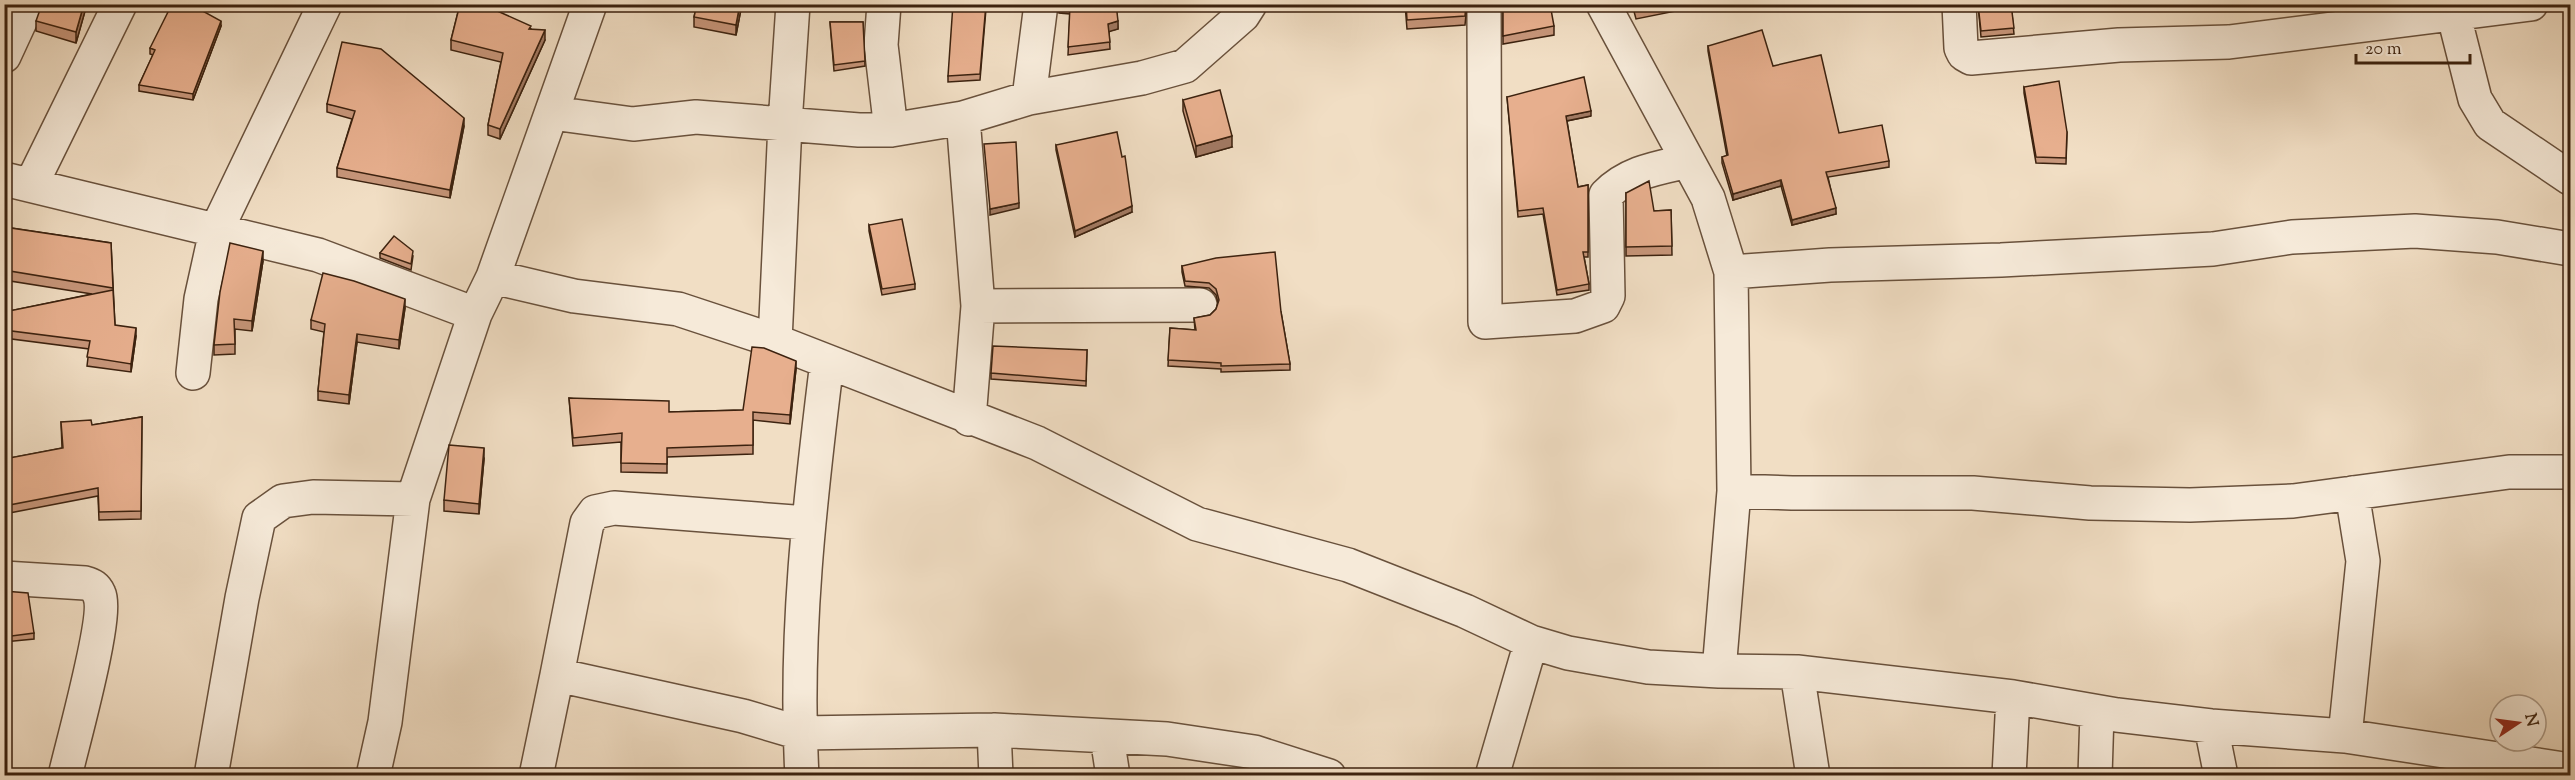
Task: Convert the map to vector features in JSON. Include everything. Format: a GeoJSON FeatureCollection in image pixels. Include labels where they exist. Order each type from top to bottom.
{"type":"FeatureCollection","features":[{"type":"Feature","properties":{"kind":"street"},"geometry":{"type":"LineString","coordinates":[[4,56],[28,4]]}},
{"type":"Feature","properties":{"kind":"street"},"geometry":{"type":"LineString","coordinates":[[120,4],[18,182],[318,255],[475,314]]}},
{"type":"Feature","properties":{"kind":"street"},"geometry":{"type":"LineString","coordinates":[[193,374],[201,299],[216,231],[326,4]]}},
{"type":"Feature","properties":{"kind":"street"},"geometry":{"type":"LineString","coordinates":[[775,341],[793,4]]}},
{"type":"Feature","properties":{"kind":"street"},"geometry":{"type":"LineString","coordinates":[[884,4],[881,45],[891,130]]}},
{"type":"Feature","properties":{"kind":"street"},"geometry":{"type":"LineString","coordinates":[[1029,98],[1041,4]]}},
{"type":"Feature","properties":{"kind":"street"},"geometry":{"type":"LineString","coordinates":[[552,113],[633,124],[696,117],[891,130],[963,118],[1029,98],[1142,78],[1185,66],[1243,15],[1250,4]]}},
{"type":"Feature","properties":{"kind":"street"},"geometry":{"type":"LineString","coordinates":[[1484,4],[1485,322],[1575,316],[1603,306],[1608,296],[1606,195],[1617,184],[1635,174],[1688,160]]}},
{"type":"Feature","properties":{"kind":"street"},"geometry":{"type":"LineString","coordinates":[[1603,4],[1708,198],[1731,272],[1734,491],[1719,671]]}},
{"type":"Feature","properties":{"kind":"street"},"geometry":{"type":"LineString","coordinates":[[1959,4],[1961,48],[1964,54],[1971,58],[2119,45],[2229,42],[2454,10],[2531,4]]}},
{"type":"Feature","properties":{"kind":"street"},"geometry":{"type":"LineString","coordinates":[[373,776],[385,722],[413,499],[475,314],[492,277],[552,113],[584,7]]}},
{"type":"Feature","properties":{"kind":"street"},"geometry":{"type":"LineString","coordinates":[[2454,10],[2475,99],[2490,124],[2571,178]]}},
{"type":"Feature","properties":{"kind":"street"},"geometry":{"type":"LineString","coordinates":[[963,118],[978,306],[969,418]]}},
{"type":"Feature","properties":{"kind":"street"},"geometry":{"type":"LineString","coordinates":[[1731,272],[1830,265],[2001,260],[2213,249],[2292,237],[2415,231],[2497,237],[2571,249]]}},
{"type":"Feature","properties":{"kind":"street"},"geometry":{"type":"LineString","coordinates":[[492,277],[574,296],[678,309],[775,341],[920,396],[1037,444],[1197,524],[1348,565],[1465,611],[1531,642],[1568,654],[1648,667],[1797,672],[2013,697],[2097,713],[2211,726],[2345,736],[2562,764]]}},
{"type":"Feature","properties":{"kind":"street"},"geometry":{"type":"LineString","coordinates":[[978,306],[1200,305]]}},
{"type":"Feature","properties":{"kind":"street"},"geometry":{"type":"LineString","coordinates":[[802,776],[800,733],[807,523],[827,362]]}},
{"type":"Feature","properties":{"kind":"street"},"geometry":{"type":"LineString","coordinates":[[1734,491],[1973,493],[2090,502],[2190,506],[2293,501],[2509,472],[2571,472]]}},
{"type":"Feature","properties":{"kind":"street"},"geometry":{"type":"LineString","coordinates":[[2345,736],[2362,561],[2352,494]]}},
{"type":"Feature","properties":{"kind":"street"},"geometry":{"type":"LineString","coordinates":[[211,776],[242,598],[259,518],[283,501],[313,497],[413,499]]}},
{"type":"Feature","properties":{"kind":"street"},"geometry":{"type":"LineString","coordinates":[[536,776],[587,523],[595,512],[614,508],[807,523]]}},
{"type":"Feature","properties":{"kind":"street"},"geometry":{"type":"LineString","coordinates":[[4,578],[85,583],[95,587],[100,595],[102,611],[66,776]]}},
{"type":"Feature","properties":{"kind":"street"},"geometry":{"type":"LineString","coordinates":[[1492,776],[1531,642]]}},
{"type":"Feature","properties":{"kind":"street"},"geometry":{"type":"LineString","coordinates":[[1797,672],[1813,776]]}},
{"type":"Feature","properties":{"kind":"street"},"geometry":{"type":"LineString","coordinates":[[557,675],[743,716],[800,733],[994,730],[1167,739],[1254,752],[1329,776]]}},
{"type":"Feature","properties":{"kind":"street"},"geometry":{"type":"LineString","coordinates":[[2009,776],[2013,697]]}},
{"type":"Feature","properties":{"kind":"street"},"geometry":{"type":"LineString","coordinates":[[2096,776],[2097,713]]}},
{"type":"Feature","properties":{"kind":"street"},"geometry":{"type":"LineString","coordinates":[[2211,726],[2221,776]]}},
{"type":"Feature","properties":{"kind":"street"},"geometry":{"type":"LineString","coordinates":[[994,730],[996,776]]}},
{"type":"Feature","properties":{"kind":"street"},"geometry":{"type":"LineString","coordinates":[[1107,736],[1113,776]]}},
{"type":"Feature","properties":{"kind":"building"},"geometry":{"type":"Polygon","coordinates":[[[42,4],[84,4],[76,32],[36,21],[42,4]]]}},
{"type":"Feature","properties":{"kind":"building"},"geometry":{"type":"Polygon","coordinates":[[[172,4],[190,4],[221,21],[193,94],[139,85],[155,50],[150,48],[172,4]]]}},
{"type":"Feature","properties":{"kind":"building"},"geometry":{"type":"Polygon","coordinates":[[[460,4],[496,4],[495,10],[531,26],[529,29],[545,30],[500,129],[488,125],[503,53],[451,40],[460,4]]]}},
{"type":"Feature","properties":{"kind":"building"},"geometry":{"type":"Polygon","coordinates":[[[697,4],[740,4],[736,25],[694,17],[697,4]]]}},
{"type":"Feature","properties":{"kind":"building"},"geometry":{"type":"Polygon","coordinates":[[[953,4],[986,4],[980,74],[948,76],[953,4]]]}},
{"type":"Feature","properties":{"kind":"building"},"geometry":{"type":"Polygon","coordinates":[[[1059,4],[1116,4],[1118,21],[1108,24],[1110,42],[1068,47],[1070,6],[1059,4]]]}},
{"type":"Feature","properties":{"kind":"building"},"geometry":{"type":"Polygon","coordinates":[[[1406,4],[1466,4],[1465,16],[1407,20],[1406,4]]]}},
{"type":"Feature","properties":{"kind":"building"},"geometry":{"type":"Polygon","coordinates":[[[1503,4],[1550,4],[1554,26],[1503,36],[1503,4]]]}},
{"type":"Feature","properties":{"kind":"building"},"geometry":{"type":"Polygon","coordinates":[[[1635,4],[1653,4],[1636,8],[1635,4]]]}},
{"type":"Feature","properties":{"kind":"building"},"geometry":{"type":"Polygon","coordinates":[[[1978,4],[2011,4],[2014,28],[1981,31],[1978,4]]]}},
{"type":"Feature","properties":{"kind":"building"},"geometry":{"type":"Polygon","coordinates":[[[830,22],[863,22],[865,61],[834,65],[830,22]]]}},
{"type":"Feature","properties":{"kind":"building"},"geometry":{"type":"Polygon","coordinates":[[[1762,30],[1773,66],[1821,55],[1839,133],[1882,125],[1889,161],[1826,172],[1836,208],[1792,220],[1781,180],[1733,194],[1722,157],[1728,155],[1708,46],[1762,30]]]}},
{"type":"Feature","properties":{"kind":"building"},"geometry":{"type":"Polygon","coordinates":[[[342,42],[381,49],[464,118],[450,190],[337,168],[355,111],[327,104],[342,42]]]}},
{"type":"Feature","properties":{"kind":"building"},"geometry":{"type":"Polygon","coordinates":[[[1584,77],[1591,111],[1566,116],[1578,187],[1588,185],[1588,252],[1583,252],[1589,284],[1557,290],[1543,208],[1518,211],[1507,97],[1584,77]]]}},
{"type":"Feature","properties":{"kind":"building"},"geometry":{"type":"Polygon","coordinates":[[[2059,81],[2067,132],[2066,158],[2036,157],[2024,87],[2059,81]]]}},
{"type":"Feature","properties":{"kind":"building"},"geometry":{"type":"Polygon","coordinates":[[[1220,90],[1232,136],[1196,146],[1183,100],[1220,90]]]}},
{"type":"Feature","properties":{"kind":"building"},"geometry":{"type":"Polygon","coordinates":[[[1117,132],[1122,157],[1125,156],[1132,206],[1075,231],[1056,145],[1117,132]]]}},
{"type":"Feature","properties":{"kind":"building"},"geometry":{"type":"Polygon","coordinates":[[[1016,142],[1019,203],[990,209],[984,144],[1016,142]]]}},
{"type":"Feature","properties":{"kind":"building"},"geometry":{"type":"Polygon","coordinates":[[[1649,181],[1654,211],[1671,210],[1672,246],[1626,247],[1626,193],[1649,181]]]}},
{"type":"Feature","properties":{"kind":"building"},"geometry":{"type":"Polygon","coordinates":[[[902,219],[915,284],[882,289],[869,225],[902,219]]]}},
{"type":"Feature","properties":{"kind":"building"},"geometry":{"type":"Polygon","coordinates":[[[4,227],[111,243],[113,288],[4,270],[4,227]]]}},
{"type":"Feature","properties":{"kind":"building"},"geometry":{"type":"Polygon","coordinates":[[[394,236],[413,251],[411,264],[380,253],[394,236]]]}},
{"type":"Feature","properties":{"kind":"building"},"geometry":{"type":"Polygon","coordinates":[[[230,243],[263,251],[252,321],[234,319],[235,344],[214,345],[220,292],[230,243]]]}},
{"type":"Feature","properties":{"kind":"building"},"geometry":{"type":"Polygon","coordinates":[[[1275,252],[1281,312],[1290,364],[1221,366],[1221,363],[1168,360],[1170,328],[1196,330],[1194,318],[1210,315],[1216,309],[1219,300],[1216,289],[1209,283],[1185,281],[1182,266],[1216,258],[1275,252]]]}},
{"type":"Feature","properties":{"kind":"building"},"geometry":{"type":"Polygon","coordinates":[[[323,273],[405,299],[399,340],[357,334],[349,395],[318,391],[325,324],[311,320],[323,273]]]}},
{"type":"Feature","properties":{"kind":"building"},"geometry":{"type":"Polygon","coordinates":[[[113,290],[115,325],[136,328],[131,364],[87,357],[90,341],[4,330],[4,312],[113,290]]]}},
{"type":"Feature","properties":{"kind":"building"},"geometry":{"type":"Polygon","coordinates":[[[993,346],[1087,350],[1086,381],[991,373],[993,346]]]}},
{"type":"Feature","properties":{"kind":"building"},"geometry":{"type":"Polygon","coordinates":[[[752,347],[764,348],[796,361],[790,415],[753,412],[753,445],[667,448],[667,464],[621,463],[622,433],[573,438],[569,398],[669,401],[669,412],[743,410],[752,347]]]}},
{"type":"Feature","properties":{"kind":"building"},"geometry":{"type":"Polygon","coordinates":[[[142,417],[141,511],[99,512],[98,488],[4,506],[4,459],[63,448],[61,422],[91,420],[92,425],[142,417]]]}},
{"type":"Feature","properties":{"kind":"building"},"geometry":{"type":"Polygon","coordinates":[[[449,445],[484,448],[479,504],[444,500],[449,445]]]}},
{"type":"Feature","properties":{"kind":"building"},"geometry":{"type":"Polygon","coordinates":[[[4,591],[28,593],[34,633],[4,637],[4,591]]]}}]}
